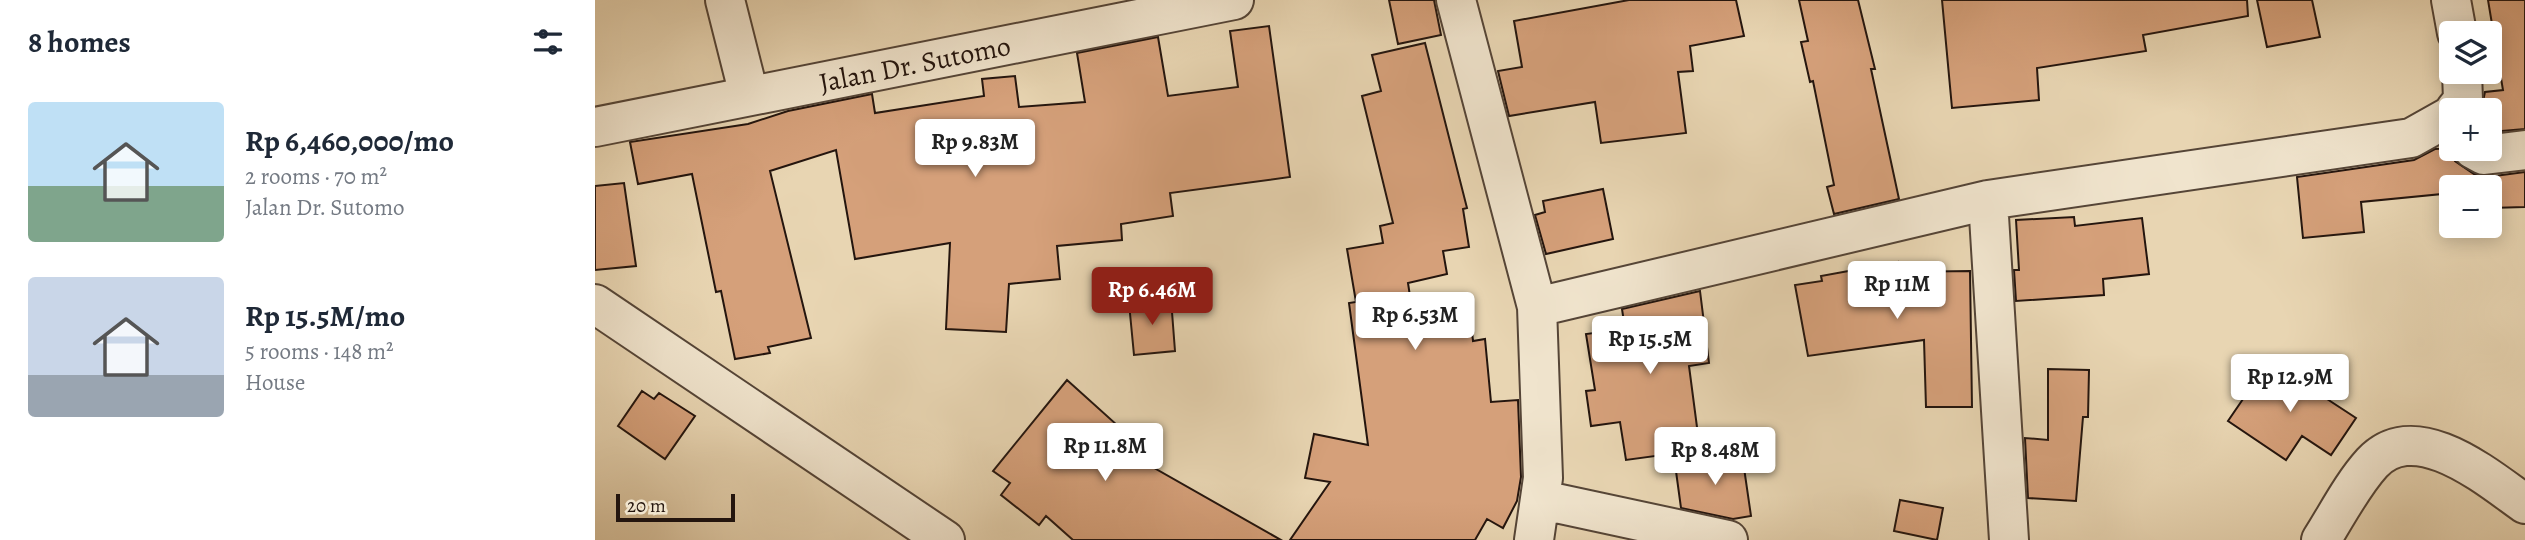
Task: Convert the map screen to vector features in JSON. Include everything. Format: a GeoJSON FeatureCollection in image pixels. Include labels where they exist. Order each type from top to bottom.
{"type":"FeatureCollection","features":[{"type":"Feature","properties":{"kind":"street"},"geometry":{"type":"LineString","coordinates":[[725,0],[749,95]]}},
{"type":"Feature","properties":{"kind":"street","name":"Jalan Dr. Sutomo"},"geometry":{"type":"LineString","coordinates":[[595,127],[1234,0]]}},
{"type":"Feature","properties":{"kind":"street"},"geometry":{"type":"LineString","coordinates":[[1456,0],[1537,307],[1542,500],[1534,540]]}},
{"type":"Feature","properties":{"kind":"street"},"geometry":{"type":"LineString","coordinates":[[2451,0],[2455,21]]}},
{"type":"Feature","properties":{"kind":"street"},"geometry":{"type":"LineString","coordinates":[[1537,307],[1988,200],[2411,138],[2439,116]]}},
{"type":"Feature","properties":{"kind":"street"},"geometry":{"type":"LineString","coordinates":[[2502,153],[2525,150]]}},
{"type":"Feature","properties":{"kind":"street"},"geometry":{"type":"LineString","coordinates":[[1988,200],[2009,540]]}},
{"type":"Feature","properties":{"kind":"street"},"geometry":{"type":"LineString","coordinates":[[595,304],[945,540]]}},
{"type":"Feature","properties":{"kind":"street"},"geometry":{"type":"LineString","coordinates":[[2321,540],[2372,463],[2387,452],[2404,447],[2434,448],[2472,466],[2525,504]]}},
{"type":"Feature","properties":{"kind":"street"},"geometry":{"type":"LineString","coordinates":[[1542,500],[1728,540]]}},
{"type":"Feature","properties":{"kind":"building"},"geometry":{"type":"Polygon","coordinates":[[[1389,0],[1434,0],[1441,35],[1398,44],[1389,0]]]}},
{"type":"Feature","properties":{"kind":"building"},"geometry":{"type":"Polygon","coordinates":[[[1629,0],[1736,0],[1744,36],[1690,46],[1693,71],[1678,72],[1686,133],[1601,143],[1595,102],[1509,116],[1498,71],[1522,67],[1514,21],[1629,0]]]}},
{"type":"Feature","properties":{"kind":"building"},"geometry":{"type":"Polygon","coordinates":[[[1799,0],[1858,0],[1875,69],[1871,69],[1899,199],[1834,214],[1827,187],[1834,185],[1813,81],[1810,82],[1801,42],[1808,41],[1799,0]]]}},
{"type":"Feature","properties":{"kind":"building"},"geometry":{"type":"Polygon","coordinates":[[[1942,0],[2247,0],[2248,16],[2143,35],[2146,51],[2037,68],[2039,100],[1952,108],[1942,0]]]}},
{"type":"Feature","properties":{"kind":"building"},"geometry":{"type":"Polygon","coordinates":[[[2257,0],[2312,0],[2320,37],[2267,47],[2257,0]]]}},
{"type":"Feature","properties":{"kind":"building"},"geometry":{"type":"Polygon","coordinates":[[[2488,0],[2525,0],[2525,129],[2502,131],[2502,98],[2484,98],[2485,92],[2503,90],[2502,21],[2492,21],[2488,0]]]}},
{"type":"Feature","properties":{"kind":"building"},"geometry":{"type":"Polygon","coordinates":[[[1269,26],[1290,177],[1170,193],[1173,216],[1121,224],[1122,240],[1057,246],[1060,279],[1009,284],[1006,332],[946,329],[950,243],[855,259],[836,150],[770,171],[811,338],[768,347],[770,353],[735,359],[721,291],[716,292],[692,174],[638,184],[630,142],[748,124],[788,111],[872,94],[875,113],[984,96],[982,79],[1015,76],[1019,107],[1085,102],[1077,53],[1158,37],[1168,96],[1238,87],[1230,31],[1269,26]]]}},
{"type":"Feature","properties":{"kind":"building"},"geometry":{"type":"Polygon","coordinates":[[[1425,43],[1467,208],[1463,209],[1469,247],[1443,251],[1447,274],[1408,283],[1414,323],[1454,318],[1455,324],[1471,322],[1473,341],[1485,339],[1491,402],[1518,400],[1521,477],[1517,501],[1503,528],[1487,519],[1475,540],[1290,540],[1330,482],[1305,478],[1314,434],[1368,445],[1349,303],[1356,302],[1347,249],[1383,243],[1380,226],[1393,223],[1362,96],[1381,91],[1372,55],[1425,43]]]}},
{"type":"Feature","properties":{"kind":"building"},"geometry":{"type":"Polygon","coordinates":[[[2439,149],[2439,161],[2455,161],[2478,175],[2439,175],[2439,194],[2361,202],[2364,232],[2303,238],[2297,177],[2414,160],[2439,149]]]}},
{"type":"Feature","properties":{"kind":"building"},"geometry":{"type":"Polygon","coordinates":[[[2525,172],[2525,207],[2502,208],[2502,175],[2525,172]]]}},
{"type":"Feature","properties":{"kind":"building"},"geometry":{"type":"Polygon","coordinates":[[[624,183],[636,266],[595,270],[595,186],[624,183]]]}},
{"type":"Feature","properties":{"kind":"building"},"geometry":{"type":"Polygon","coordinates":[[[1603,189],[1613,239],[1546,254],[1535,215],[1545,212],[1543,201],[1603,189]]]}},
{"type":"Feature","properties":{"kind":"building"},"geometry":{"type":"Polygon","coordinates":[[[2074,217],[2075,226],[2142,218],[2149,274],[2103,279],[2104,295],[2016,301],[2014,270],[2019,270],[2016,220],[2074,217]]]}},
{"type":"Feature","properties":{"kind":"building"},"geometry":{"type":"Polygon","coordinates":[[[1898,262],[1899,272],[1970,271],[1972,407],[1926,407],[1924,340],[1808,356],[1795,285],[1822,281],[1821,276],[1898,262]]]}},
{"type":"Feature","properties":{"kind":"building"},"geometry":{"type":"Polygon","coordinates":[[[1700,291],[1709,363],[1689,366],[1700,450],[1626,460],[1620,422],[1591,426],[1586,391],[1595,390],[1586,334],[1625,329],[1622,309],[1700,291]]]}},
{"type":"Feature","properties":{"kind":"building"},"geometry":{"type":"Polygon","coordinates":[[[1171,299],[1175,351],[1134,355],[1129,303],[1171,299]]]}},
{"type":"Feature","properties":{"kind":"building"},"geometry":{"type":"Polygon","coordinates":[[[2269,361],[2356,418],[2331,455],[2302,436],[2286,460],[2228,421],[2269,361]]]}},
{"type":"Feature","properties":{"kind":"building"},"geometry":{"type":"Polygon","coordinates":[[[2048,369],[2089,370],[2088,417],[2083,417],[2076,501],[2028,498],[2025,438],[2048,440],[2048,369]]]}},
{"type":"Feature","properties":{"kind":"building"},"geometry":{"type":"Polygon","coordinates":[[[1067,380],[1117,425],[1105,440],[1281,540],[1073,540],[1046,516],[1039,525],[1001,495],[1010,483],[993,471],[1067,380]]]}},
{"type":"Feature","properties":{"kind":"building"},"geometry":{"type":"Polygon","coordinates":[[[642,391],[654,399],[659,393],[695,416],[665,459],[618,426],[642,391]]]}},
{"type":"Feature","properties":{"kind":"building"},"geometry":{"type":"Polygon","coordinates":[[[1742,454],[1751,516],[1733,519],[1681,508],[1675,464],[1742,454]]]}},
{"type":"Feature","properties":{"kind":"building"},"geometry":{"type":"Polygon","coordinates":[[[1900,500],[1943,508],[1937,540],[1894,531],[1900,500]]]}}]}
